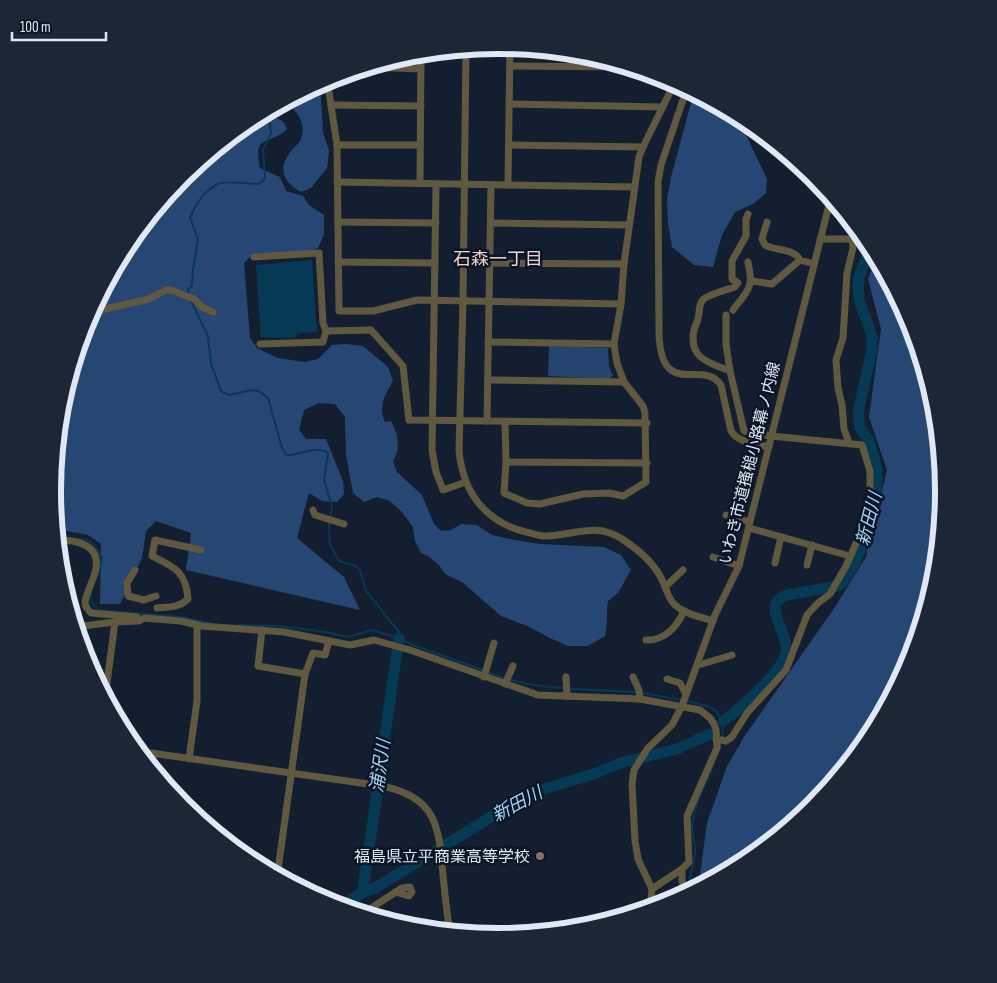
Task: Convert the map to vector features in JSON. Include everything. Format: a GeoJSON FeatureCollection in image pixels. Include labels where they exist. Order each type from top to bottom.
{"type":"FeatureCollection","features":[{"type":"Feature","properties":{"kind":"street"},"geometry":{"type":"LineString","coordinates":[[508,185],[510,54]]}},
{"type":"Feature","properties":{"kind":"street"},"geometry":{"type":"LineString","coordinates":[[466,55],[459,451],[461,468],[466,482],[472,494],[489,515],[508,526],[543,536],[601,530],[620,538],[650,562],[666,587],[670,601],[684,611],[713,621]]}},
{"type":"Feature","properties":{"kind":"street"},"geometry":{"type":"LineString","coordinates":[[420,183],[421,61]]}},
{"type":"Feature","properties":{"kind":"street"},"geometry":{"type":"LineString","coordinates":[[510,66],[603,67]]}},
{"type":"Feature","properties":{"kind":"street"},"geometry":{"type":"LineString","coordinates":[[390,68],[421,69]]}},
{"type":"Feature","properties":{"kind":"street"},"geometry":{"type":"LineString","coordinates":[[328,88],[337,145],[339,311],[361,312],[417,300],[621,304]]}},
{"type":"Feature","properties":{"kind":"street"},"geometry":{"type":"LineString","coordinates":[[505,422],[506,462],[504,493],[527,503],[540,504],[583,494],[608,493],[623,496],[646,482],[647,423],[643,406],[624,382],[617,363],[614,344],[621,304],[634,187],[642,147],[671,89]]}},
{"type":"Feature","properties":{"kind":"street"},"geometry":{"type":"LineString","coordinates":[[684,96],[661,166],[658,182],[658,333],[660,354],[668,368],[676,373],[713,377],[718,380],[721,385],[731,431],[735,436],[743,440],[769,447]]}},
{"type":"Feature","properties":{"kind":"street"},"geometry":{"type":"LineString","coordinates":[[510,104],[663,107]]}},
{"type":"Feature","properties":{"kind":"street"},"geometry":{"type":"LineString","coordinates":[[331,105],[421,106]]}},
{"type":"Feature","properties":{"kind":"street"},"geometry":{"type":"LineString","coordinates":[[337,145],[420,145]]}},
{"type":"Feature","properties":{"kind":"street"},"geometry":{"type":"LineString","coordinates":[[509,145],[642,147]]}},
{"type":"Feature","properties":{"kind":"street"},"geometry":{"type":"LineString","coordinates":[[337,182],[634,187]]}},
{"type":"Feature","properties":{"kind":"street"},"geometry":{"type":"LineString","coordinates":[[436,184],[432,450],[436,472],[443,490],[466,482]]}},
{"type":"Feature","properties":{"kind":"street"},"geometry":{"type":"LineString","coordinates":[[487,421],[491,184]]}},
{"type":"Feature","properties":{"kind":"street","name":"いわき市道搔槌小路幕ノ内線"},"geometry":{"type":"LineString","coordinates":[[652,889],[638,860],[632,784],[634,770],[648,748],[672,725],[684,701],[713,621],[739,566],[829,204]]}},
{"type":"Feature","properties":{"kind":"street"},"geometry":{"type":"LineString","coordinates":[[730,371],[710,364],[700,357],[694,345],[694,330],[698,320],[700,305],[705,298],[735,287],[738,283],[732,279],[731,268],[734,255],[746,236],[746,219],[748,214]]}},
{"type":"Feature","properties":{"kind":"street"},"geometry":{"type":"LineString","coordinates":[[338,222],[436,223]]}},
{"type":"Feature","properties":{"kind":"street"},"geometry":{"type":"LineString","coordinates":[[767,222],[762,239],[765,245],[792,253],[797,255],[800,260],[814,264]]}},
{"type":"Feature","properties":{"kind":"street"},"geometry":{"type":"LineString","coordinates":[[491,223],[629,224]]}},
{"type":"Feature","properties":{"kind":"street"},"geometry":{"type":"LineString","coordinates":[[736,238],[742,244]]}},
{"type":"Feature","properties":{"kind":"street"},"geometry":{"type":"LineString","coordinates":[[849,443],[844,430],[836,360],[843,338],[847,273],[853,248],[852,238]]}},
{"type":"Feature","properties":{"kind":"street"},"geometry":{"type":"LineString","coordinates":[[820,239],[855,238]]}},
{"type":"Feature","properties":{"kind":"street"},"geometry":{"type":"LineString","coordinates":[[254,257],[319,253],[323,323],[326,331],[323,342],[260,344]]}},
{"type":"Feature","properties":{"kind":"street"},"geometry":{"type":"LineString","coordinates":[[752,281],[772,284],[800,260]]}},
{"type":"Feature","properties":{"kind":"street"},"geometry":{"type":"LineString","coordinates":[[338,262],[435,263]]}},
{"type":"Feature","properties":{"kind":"street"},"geometry":{"type":"LineString","coordinates":[[733,310],[742,300],[752,281],[748,262]]}},
{"type":"Feature","properties":{"kind":"street"},"geometry":{"type":"LineString","coordinates":[[490,263],[624,264]]}},
{"type":"Feature","properties":{"kind":"street"},"geometry":{"type":"LineString","coordinates":[[100,310],[149,299],[166,290],[171,290],[194,299],[202,307],[213,312]]}},
{"type":"Feature","properties":{"kind":"street"},"geometry":{"type":"LineString","coordinates":[[720,739],[732,737],[747,713],[786,670],[807,615],[834,586],[850,556],[858,538],[867,508],[871,484],[869,466],[862,445],[771,436],[744,431],[730,371],[726,344],[726,315]]}},
{"type":"Feature","properties":{"kind":"street"},"geometry":{"type":"LineString","coordinates":[[326,331],[371,330],[403,366],[409,420],[647,423]]}},
{"type":"Feature","properties":{"kind":"street"},"geometry":{"type":"LineString","coordinates":[[488,342],[614,344]]}},
{"type":"Feature","properties":{"kind":"street"},"geometry":{"type":"LineString","coordinates":[[488,380],[624,382]]}},
{"type":"Feature","properties":{"kind":"street"},"geometry":{"type":"LineString","coordinates":[[506,462],[647,463]]}},
{"type":"Feature","properties":{"kind":"street"},"geometry":{"type":"LineString","coordinates":[[312,510],[315,515],[344,524]]}},
{"type":"Feature","properties":{"kind":"street"},"geometry":{"type":"LineString","coordinates":[[726,515],[781,537],[850,556]]}},
{"type":"Feature","properties":{"kind":"street"},"geometry":{"type":"LineString","coordinates":[[775,563],[781,537]]}},
{"type":"Feature","properties":{"kind":"street"},"geometry":{"type":"LineString","coordinates":[[157,608],[174,607],[188,599],[182,575],[169,564],[152,556],[155,540],[201,550]]}},
{"type":"Feature","properties":{"kind":"street"},"geometry":{"type":"LineString","coordinates":[[63,541],[79,542],[86,545],[95,555],[96,568],[85,602],[86,607],[91,613],[197,625],[284,632],[350,645],[374,640],[397,646],[538,695],[684,701],[700,710],[710,718],[720,739],[715,756],[688,810],[686,823],[689,862],[682,869],[652,889],[651,902]]}},
{"type":"Feature","properties":{"kind":"street"},"geometry":{"type":"LineString","coordinates":[[807,565],[812,545]]}},
{"type":"Feature","properties":{"kind":"street"},"geometry":{"type":"LineString","coordinates":[[713,558],[739,566]]}},
{"type":"Feature","properties":{"kind":"street"},"geometry":{"type":"LineString","coordinates":[[135,570],[127,583],[128,596],[144,600],[156,595],[157,619]]}},
{"type":"Feature","properties":{"kind":"street"},"geometry":{"type":"LineString","coordinates":[[666,587],[683,570]]}},
{"type":"Feature","properties":{"kind":"street"},"geometry":{"type":"LineString","coordinates":[[646,640],[655,640],[671,631],[684,611]]}},
{"type":"Feature","properties":{"kind":"street"},"geometry":{"type":"LineString","coordinates":[[82,626],[138,621],[144,618]]}},
{"type":"Feature","properties":{"kind":"street"},"geometry":{"type":"LineString","coordinates":[[107,686],[115,622]]}},
{"type":"Feature","properties":{"kind":"street"},"geometry":{"type":"LineString","coordinates":[[189,759],[197,701],[197,625]]}},
{"type":"Feature","properties":{"kind":"street"},"geometry":{"type":"LineString","coordinates":[[262,630],[258,666],[305,674]]}},
{"type":"Feature","properties":{"kind":"street"},"geometry":{"type":"LineString","coordinates":[[278,870],[305,674],[312,653],[325,655],[329,641]]}},
{"type":"Feature","properties":{"kind":"street"},"geometry":{"type":"LineString","coordinates":[[484,676],[494,643]]}},
{"type":"Feature","properties":{"kind":"street"},"geometry":{"type":"LineString","coordinates":[[698,664],[732,655]]}},
{"type":"Feature","properties":{"kind":"street"},"geometry":{"type":"LineString","coordinates":[[505,684],[513,666]]}},
{"type":"Feature","properties":{"kind":"street"},"geometry":{"type":"LineString","coordinates":[[566,677],[567,696]]}},
{"type":"Feature","properties":{"kind":"street"},"geometry":{"type":"LineString","coordinates":[[633,677],[639,690],[640,699]]}},
{"type":"Feature","properties":{"kind":"street"},"geometry":{"type":"LineString","coordinates":[[667,678],[680,683],[684,701]]}},
{"type":"Feature","properties":{"kind":"street"},"geometry":{"type":"LineString","coordinates":[[147,753],[398,789],[420,801],[434,821],[439,838],[449,927]]}},
{"type":"Feature","properties":{"kind":"street"},"geometry":{"type":"LineString","coordinates":[[682,869],[684,888]]}},
{"type":"Feature","properties":{"kind":"street"},"geometry":{"type":"LineString","coordinates":[[369,909],[395,892]]}},
{"type":"Feature","properties":{"kind":"shaded area"},"geometry":{"type":"Polygon","coordinates":[[[321,92],[323,132],[329,151],[327,168],[311,188],[301,192],[286,179],[283,169],[287,157],[300,140],[303,127],[291,106],[321,92]]]}},
{"type":"Feature","properties":{"kind":"shaded area"},"geometry":{"type":"Polygon","coordinates":[[[692,99],[743,129],[767,179],[766,193],[753,204],[735,212],[722,235],[713,267],[694,265],[672,247],[668,224],[667,199],[692,99]]]}},
{"type":"Feature","properties":{"kind":"shaded area"},"geometry":{"type":"Polygon","coordinates":[[[272,117],[282,121],[287,129],[261,145],[258,157],[260,168],[280,177],[286,191],[303,196],[309,205],[324,215],[324,235],[318,248],[302,254],[253,254],[244,263],[250,338],[257,348],[278,358],[305,362],[318,359],[332,345],[363,346],[388,367],[393,381],[385,396],[382,411],[385,422],[391,421],[397,436],[398,446],[393,461],[397,472],[422,495],[434,524],[441,531],[451,530],[461,524],[477,525],[492,535],[515,540],[539,544],[604,547],[621,555],[631,570],[618,593],[608,601],[605,636],[588,646],[568,646],[501,616],[462,582],[445,574],[439,565],[421,553],[415,541],[413,527],[401,511],[390,501],[377,497],[364,502],[353,493],[346,455],[345,417],[335,404],[319,403],[304,410],[299,430],[306,439],[326,439],[343,481],[344,494],[337,502],[322,501],[309,493],[297,538],[344,577],[360,610],[186,570],[191,533],[156,521],[146,531],[142,558],[120,604],[100,604],[101,544],[88,535],[63,530],[61,492],[64,434],[69,406],[84,351],[94,324],[119,273],[151,225],[169,203],[210,162],[232,144],[272,117]]]}},
{"type":"Feature","properties":{"kind":"shaded area"},"geometry":{"type":"Polygon","coordinates":[[[312,260],[317,332],[298,333],[294,338],[261,337],[256,265],[312,260]]]}},
{"type":"Feature","properties":{"kind":"shaded area"},"geometry":{"type":"Polygon","coordinates":[[[873,266],[903,324],[921,378],[933,434],[936,492],[933,549],[921,605],[903,659],[891,685],[878,710],[846,758],[828,780],[787,821],[742,855],[699,880],[707,823],[727,766],[744,737],[835,607],[866,557],[887,470],[869,417],[881,329],[868,279],[873,266]]]}},
{"type":"Feature","properties":{"kind":"shaded area"},"geometry":{"type":"Polygon","coordinates":[[[549,346],[608,348],[609,366],[613,376],[608,379],[548,376],[549,346]]]}},
{"type":"Feature","properties":{"kind":"waterway"},"geometry":{"type":"LineString","coordinates":[[189,295],[188,289],[192,286],[198,239],[190,217],[201,198],[218,184],[232,182],[258,184],[263,181],[265,177],[263,150],[271,133],[269,119]]}},
{"type":"Feature","properties":{"kind":"waterway","name":"新田川"},"geometry":{"type":"LineString","coordinates":[[723,721],[759,690],[783,661],[786,645],[775,612],[779,599],[787,595],[838,586],[844,581],[855,563],[868,534],[877,498],[877,468],[869,441],[860,428],[858,413],[872,349],[872,336],[859,300],[858,287],[859,277],[867,256]]}},
{"type":"Feature","properties":{"kind":"waterway"},"geometry":{"type":"LineString","coordinates":[[190,299],[208,336],[211,364],[221,391],[229,395],[252,390],[259,391],[268,398],[282,448],[286,455],[313,450],[328,453],[324,480],[332,506],[329,524],[330,545],[339,561],[356,566],[360,570],[366,591],[399,632],[399,638]]}},
{"type":"Feature","properties":{"kind":"waterway"},"geometry":{"type":"LineString","coordinates":[[76,539],[93,543],[102,558],[97,577]]}},
{"type":"Feature","properties":{"kind":"waterway"},"geometry":{"type":"LineString","coordinates":[[92,588],[90,600],[98,610],[181,617],[210,623]]}},
{"type":"Feature","properties":{"kind":"waterway"},"geometry":{"type":"LineString","coordinates":[[239,625],[278,626],[348,637],[372,630],[399,638],[410,644],[483,670]]}},
{"type":"Feature","properties":{"kind":"waterway","name":"浦沢川"},"geometry":{"type":"LineString","coordinates":[[362,893],[399,638]]}},
{"type":"Feature","properties":{"kind":"waterway"},"geometry":{"type":"LineString","coordinates":[[487,672],[525,683],[565,688]]}},
{"type":"Feature","properties":{"kind":"waterway"},"geometry":{"type":"LineString","coordinates":[[570,689],[637,692]]}},
{"type":"Feature","properties":{"kind":"waterway"},"geometry":{"type":"LineString","coordinates":[[642,693],[682,700]]}},
{"type":"Feature","properties":{"kind":"waterway"},"geometry":{"type":"LineString","coordinates":[[686,701],[710,707],[718,713],[723,731],[720,749]]}},
{"type":"Feature","properties":{"kind":"waterway","name":"新田川"},"geometry":{"type":"LineString","coordinates":[[347,902],[375,888],[519,800],[537,791],[594,774],[620,763],[677,749],[710,734]]}},
{"type":"Feature","properties":{"kind":"waterway"},"geometry":{"type":"LineString","coordinates":[[690,885],[695,851],[692,830],[693,818],[715,760]]}},
{"type":"Feature","properties":{"kind":"place","name":"福島県立平商業高等学校"},"geometry":{"type":"Point","coordinates":[540,856]}},
{"type":"Feature","properties":{"kind":"district","name":"石森一丁目"},"geometry":{"type":"Point","coordinates":[498,259]}}]}
